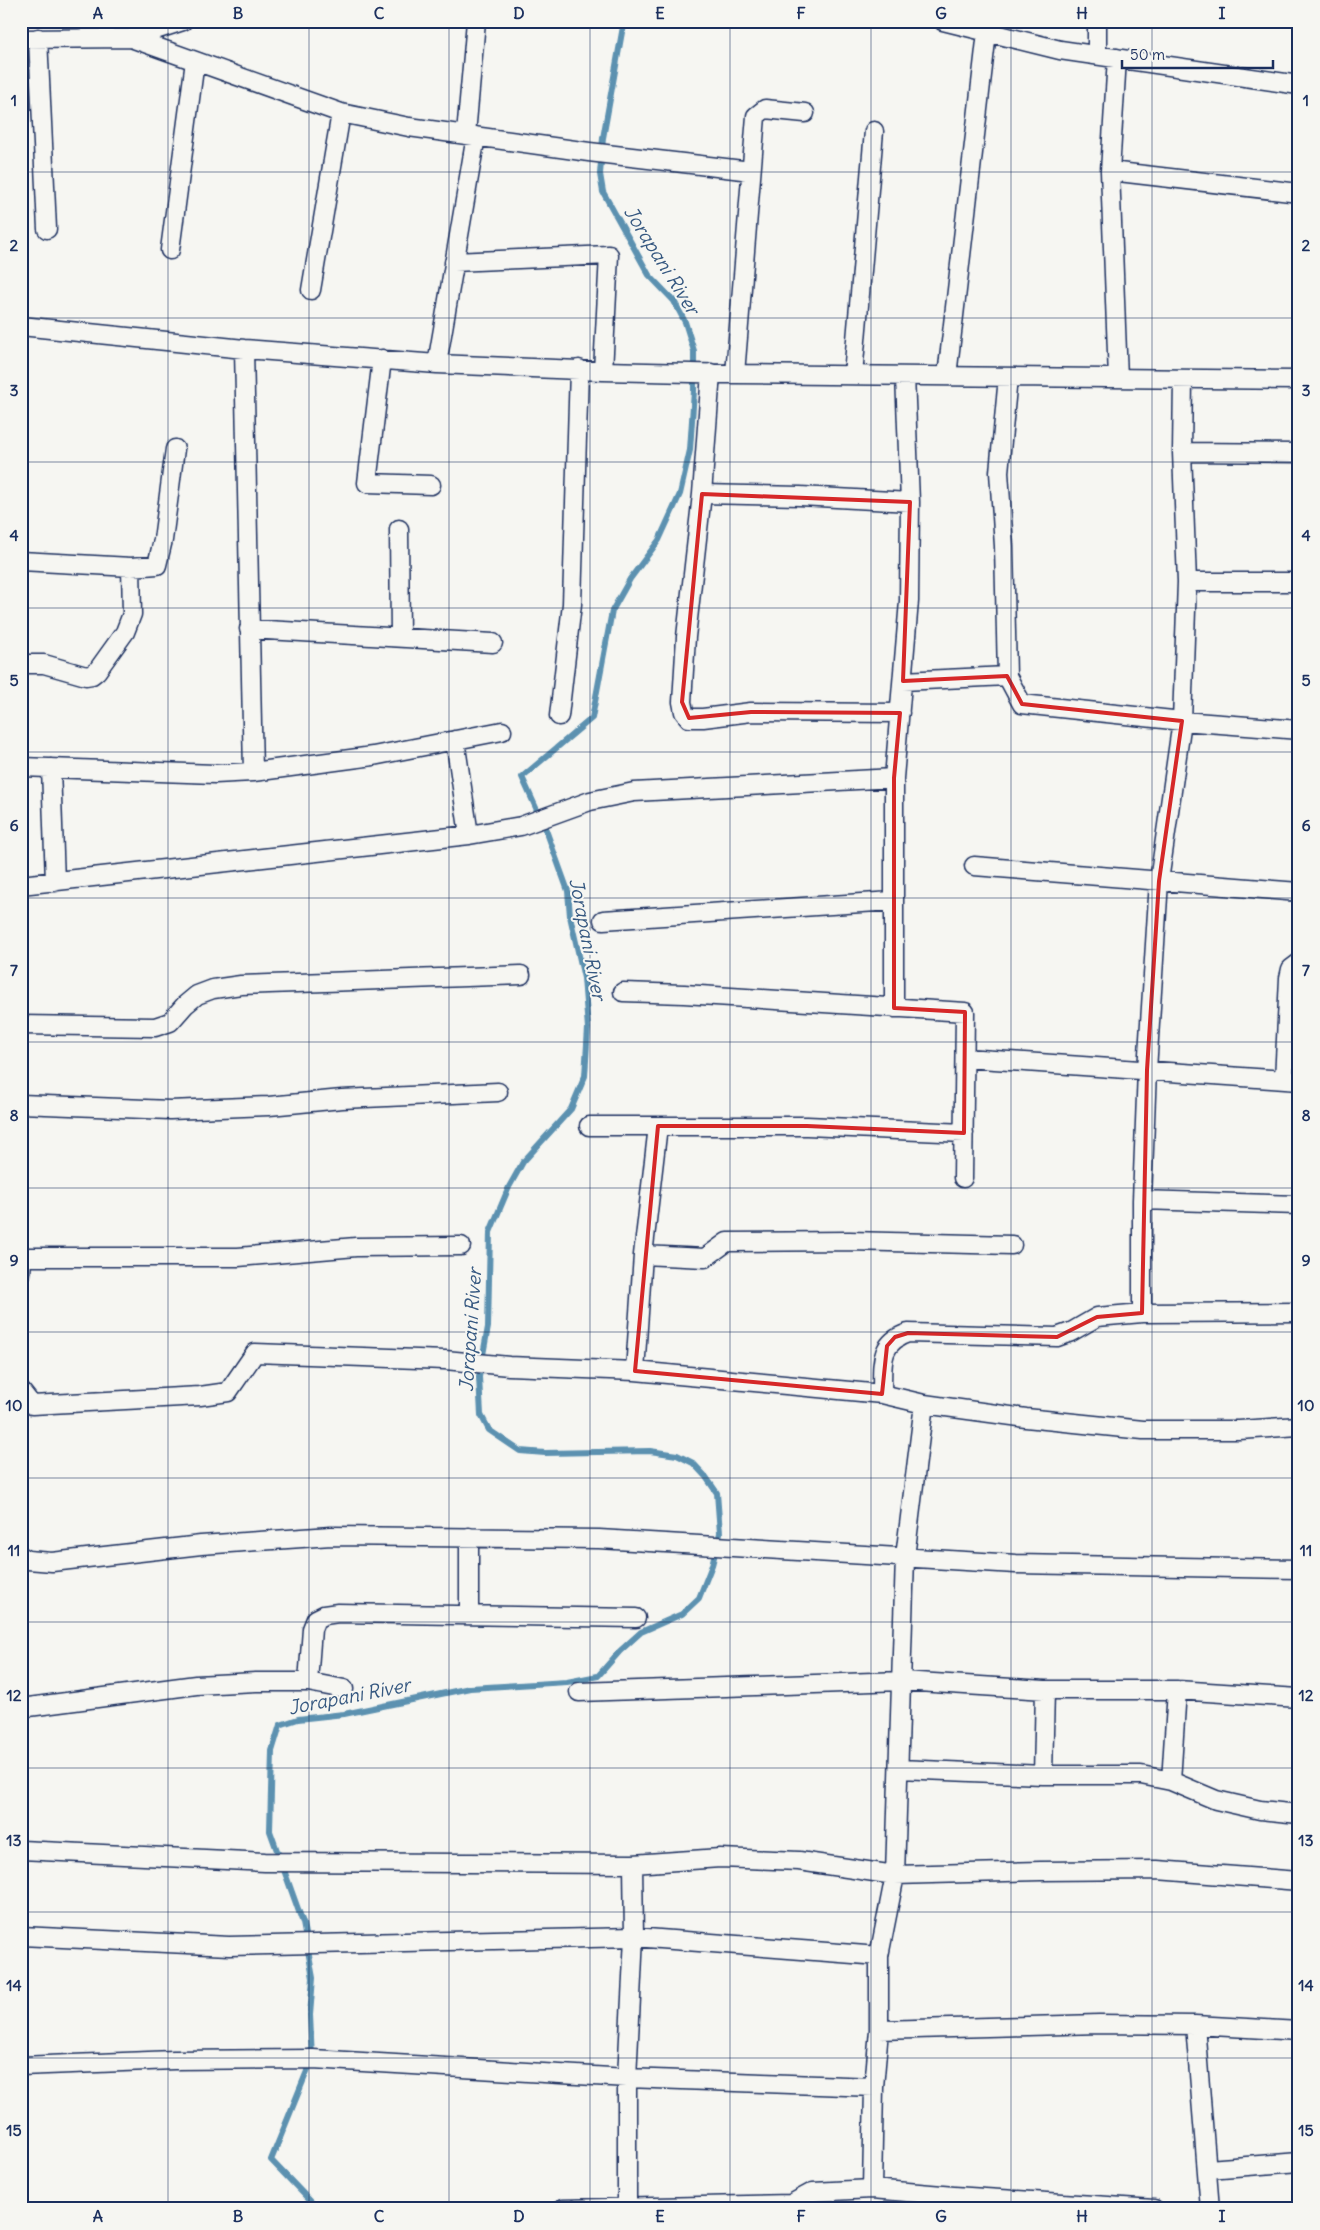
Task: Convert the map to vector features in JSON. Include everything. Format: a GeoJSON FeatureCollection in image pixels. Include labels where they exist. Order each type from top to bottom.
{"type":"FeatureCollection","features":[{"type":"Feature","properties":{"kind":"street"},"geometry":{"type":"LineString","coordinates":[[47,229],[30,38],[131,38],[183,21]]}},
{"type":"Feature","properties":{"kind":"street"},"geometry":{"type":"LineString","coordinates":[[437,364],[454,262],[471,135],[476,21]]}},
{"type":"Feature","properties":{"kind":"street"},"geometry":{"type":"LineString","coordinates":[[943,21],[1060,50],[1299,85]]}},
{"type":"Feature","properties":{"kind":"street"},"geometry":{"type":"LineString","coordinates":[[1097,21],[1097,55]]}},
{"type":"Feature","properties":{"kind":"street"},"geometry":{"type":"LineString","coordinates":[[947,376],[987,32]]}},
{"type":"Feature","properties":{"kind":"street"},"geometry":{"type":"LineString","coordinates":[[131,38],[341,113],[409,127],[563,149],[751,171]]}},
{"type":"Feature","properties":{"kind":"street"},"geometry":{"type":"LineString","coordinates":[[1117,58],[1110,171],[1118,378]]}},
{"type":"Feature","properties":{"kind":"street"},"geometry":{"type":"LineString","coordinates":[[170,250],[195,61]]}},
{"type":"Feature","properties":{"kind":"street"},"geometry":{"type":"LineString","coordinates":[[735,374],[756,116],[760,112],[771,109],[805,113]]}},
{"type":"Feature","properties":{"kind":"street"},"geometry":{"type":"LineString","coordinates":[[311,290],[341,113]]}},
{"type":"Feature","properties":{"kind":"street"},"geometry":{"type":"LineString","coordinates":[[853,375],[874,131]]}},
{"type":"Feature","properties":{"kind":"street"},"geometry":{"type":"LineString","coordinates":[[1110,171],[1299,193]]}},
{"type":"Feature","properties":{"kind":"street"},"geometry":{"type":"LineString","coordinates":[[454,262],[609,255],[603,371]]}},
{"type":"Feature","properties":{"kind":"street"},"geometry":{"type":"LineString","coordinates":[[21,326],[244,349],[437,364],[735,374],[1299,380]]}},
{"type":"Feature","properties":{"kind":"street"},"geometry":{"type":"LineString","coordinates":[[244,349],[253,772]]}},
{"type":"Feature","properties":{"kind":"street"},"geometry":{"type":"LineString","coordinates":[[382,359],[367,483],[431,485]]}},
{"type":"Feature","properties":{"kind":"street"},"geometry":{"type":"LineString","coordinates":[[559,716],[572,604],[579,369]]}},
{"type":"Feature","properties":{"kind":"street"},"geometry":{"type":"LineString","coordinates":[[706,373],[702,494],[686,637],[682,702],[684,712],[689,718],[751,712],[900,713]]}},
{"type":"Feature","properties":{"kind":"street"},"geometry":{"type":"LineString","coordinates":[[894,1008],[892,901],[894,778],[909,601],[910,502],[905,376]]}},
{"type":"Feature","properties":{"kind":"street"},"geometry":{"type":"LineString","coordinates":[[1008,377],[999,472],[1004,546],[1007,676],[1022,704],[1182,721],[1299,730]]}},
{"type":"Feature","properties":{"kind":"street"},"geometry":{"type":"LineString","coordinates":[[1142,1313],[1142,1200],[1147,1070],[1159,880],[1182,721],[1187,582],[1182,452],[1184,379]]}},
{"type":"Feature","properties":{"kind":"street"},"geometry":{"type":"LineString","coordinates":[[21,561],[131,567],[157,565],[163,540],[175,449]]}},
{"type":"Feature","properties":{"kind":"street"},"geometry":{"type":"LineString","coordinates":[[1182,452],[1299,453]]}},
{"type":"Feature","properties":{"kind":"street"},"geometry":{"type":"LineString","coordinates":[[702,494],[800,496],[910,502]]}},
{"type":"Feature","properties":{"kind":"street"},"geometry":{"type":"LineString","coordinates":[[399,529],[400,637]]}},
{"type":"Feature","properties":{"kind":"street"},"geometry":{"type":"LineString","coordinates":[[21,664],[44,664],[86,676],[92,675],[97,671],[125,632],[132,614],[131,567]]}},
{"type":"Feature","properties":{"kind":"street"},"geometry":{"type":"LineString","coordinates":[[1187,582],[1299,582]]}},
{"type":"Feature","properties":{"kind":"street"},"geometry":{"type":"LineString","coordinates":[[249,629],[493,643]]}},
{"type":"Feature","properties":{"kind":"street"},"geometry":{"type":"LineString","coordinates":[[903,681],[1007,676]]}},
{"type":"Feature","properties":{"kind":"street"},"geometry":{"type":"LineString","coordinates":[[21,767],[215,774],[253,772],[373,756],[502,731]]}},
{"type":"Feature","properties":{"kind":"street"},"geometry":{"type":"LineString","coordinates":[[455,740],[469,835]]}},
{"type":"Feature","properties":{"kind":"street"},"geometry":{"type":"LineString","coordinates":[[51,768],[55,882]]}},
{"type":"Feature","properties":{"kind":"street"},"geometry":{"type":"LineString","coordinates":[[21,885],[469,835],[521,826],[590,800],[634,792],[894,778]]}},
{"type":"Feature","properties":{"kind":"street"},"geometry":{"type":"LineString","coordinates":[[974,866],[1299,892]]}},
{"type":"Feature","properties":{"kind":"street"},"geometry":{"type":"LineString","coordinates":[[603,920],[892,901]]}},
{"type":"Feature","properties":{"kind":"street"},"geometry":{"type":"LineString","coordinates":[[965,1058],[1291,1081],[1289,978],[1291,969],[1299,963]]}},
{"type":"Feature","properties":{"kind":"street"},"geometry":{"type":"LineString","coordinates":[[21,1025],[155,1027],[170,1022],[184,1005],[197,995],[213,989],[241,985],[521,975]]}},
{"type":"Feature","properties":{"kind":"street"},"geometry":{"type":"LineString","coordinates":[[623,992],[684,994],[965,1012],[963,1178]]}},
{"type":"Feature","properties":{"kind":"street"},"geometry":{"type":"LineString","coordinates":[[21,1104],[170,1110],[269,1106],[342,1099],[498,1092]]}},
{"type":"Feature","properties":{"kind":"street"},"geometry":{"type":"LineString","coordinates":[[590,1126],[807,1126],[964,1133]]}},
{"type":"Feature","properties":{"kind":"street"},"geometry":{"type":"LineString","coordinates":[[635,1371],[643,1256],[658,1126]]}},
{"type":"Feature","properties":{"kind":"street"},"geometry":{"type":"LineString","coordinates":[[1142,1200],[1299,1205]]}},
{"type":"Feature","properties":{"kind":"street"},"geometry":{"type":"LineString","coordinates":[[643,1256],[705,1258],[726,1242],[849,1241],[1012,1245]]}},
{"type":"Feature","properties":{"kind":"street"},"geometry":{"type":"LineString","coordinates":[[21,1274],[22,1257],[238,1258],[356,1247],[461,1246]]}},
{"type":"Feature","properties":{"kind":"street"},"geometry":{"type":"LineString","coordinates":[[882,1394],[884,1357],[887,1346],[895,1338],[908,1334],[1057,1337],[1071,1332],[1083,1323],[1098,1317],[1142,1313],[1299,1312]]}},
{"type":"Feature","properties":{"kind":"street"},"geometry":{"type":"LineString","coordinates":[[21,1391],[32,1405],[200,1396],[228,1392],[256,1353],[445,1360],[509,1366],[635,1371],[882,1394],[924,1404],[1026,1418],[1144,1430],[1239,1430],[1299,1426]]}},
{"type":"Feature","properties":{"kind":"street"},"geometry":{"type":"LineString","coordinates":[[872,2189],[874,2087],[879,2030],[879,1956],[895,1875],[905,1557],[924,1404]]}},
{"type":"Feature","properties":{"kind":"street"},"geometry":{"type":"LineString","coordinates":[[21,1556],[28,1560],[52,1562],[201,1545],[331,1536],[469,1537],[599,1539],[1112,1567],[1299,1569]]}},
{"type":"Feature","properties":{"kind":"street"},"geometry":{"type":"LineString","coordinates":[[469,1537],[469,1615]]}},
{"type":"Feature","properties":{"kind":"street"},"geometry":{"type":"LineString","coordinates":[[308,1682],[312,1629],[316,1619],[324,1615],[338,1613],[636,1618]]}},
{"type":"Feature","properties":{"kind":"street"},"geometry":{"type":"LineString","coordinates":[[579,1692],[902,1681],[1045,1690],[1177,1690],[1299,1698]]}},
{"type":"Feature","properties":{"kind":"street"},"geometry":{"type":"LineString","coordinates":[[21,1708],[196,1685],[308,1682],[344,1689]]}},
{"type":"Feature","properties":{"kind":"street"},"geometry":{"type":"LineString","coordinates":[[1043,1775],[1045,1690]]}},
{"type":"Feature","properties":{"kind":"street"},"geometry":{"type":"LineString","coordinates":[[1172,1781],[1177,1690]]}},
{"type":"Feature","properties":{"kind":"street"},"geometry":{"type":"LineString","coordinates":[[899,1769],[1043,1775],[1141,1775],[1172,1781],[1216,1800],[1260,1810],[1299,1814]]}},
{"type":"Feature","properties":{"kind":"street"},"geometry":{"type":"LineString","coordinates":[[21,1850],[265,1862],[633,1864],[720,1858],[799,1861],[895,1875],[1157,1870],[1299,1881]]}},
{"type":"Feature","properties":{"kind":"street"},"geometry":{"type":"LineString","coordinates":[[627,2208],[627,2078],[634,1937],[633,1864]]}},
{"type":"Feature","properties":{"kind":"street"},"geometry":{"type":"LineString","coordinates":[[21,1936],[229,1946],[634,1937],[879,1956]]}},
{"type":"Feature","properties":{"kind":"street"},"geometry":{"type":"LineString","coordinates":[[879,2030],[1099,2024],[1195,2025],[1299,2031]]}},
{"type":"Feature","properties":{"kind":"street"},"geometry":{"type":"LineString","coordinates":[[1195,2025],[1210,2209]]}},
{"type":"Feature","properties":{"kind":"street"},"geometry":{"type":"LineString","coordinates":[[21,2066],[174,2060],[313,2058],[627,2078],[874,2087]]}},
{"type":"Feature","properties":{"kind":"street"},"geometry":{"type":"LineString","coordinates":[[1208,2169],[1299,2162]]}},
{"type":"Feature","properties":{"kind":"street"},"geometry":{"type":"LineString","coordinates":[[563,2209],[791,2204],[813,2192],[872,2189],[953,2202],[1154,2209]]}},
{"type":"Feature","properties":{"kind":"highlighted area"},"geometry":{"type":"Polygon","coordinates":[[[702,494],[910,502],[903,681],[1007,676],[1022,704],[1182,721],[1159,881],[1147,1070],[1142,1313],[1097,1317],[1057,1337],[908,1333],[895,1337],[887,1346],[882,1394],[635,1371],[658,1126],[807,1126],[964,1133],[965,1012],[894,1008],[894,778],[900,713],[751,712],[689,718],[682,702],[702,494]]]}},
{"type":"Feature","properties":{"kind":"waterway","name":"Jorapani River"},"geometry":{"type":"LineString","coordinates":[[318,2209],[271,2160],[312,2059],[310,2015],[313,1978],[303,1923],[270,1831],[272,1751],[280,1725],[298,1719],[344,1714],[470,1688],[567,1682],[598,1676],[620,1651],[641,1632],[682,1614],[699,1598],[712,1565],[720,1533],[717,1493],[693,1463],[677,1455],[650,1451],[545,1453],[520,1451],[489,1430],[481,1415],[479,1377],[488,1327],[490,1232],[509,1187],[523,1162],[571,1109],[585,1076],[588,1028],[584,978],[570,916],[568,891],[546,830],[522,777],[592,718],[612,611],[630,579],[659,540],[680,494],[690,450],[694,391],[694,351],[685,322],[674,301],[649,275],[603,192],[600,174],[603,138],[624,21]]}}]}
